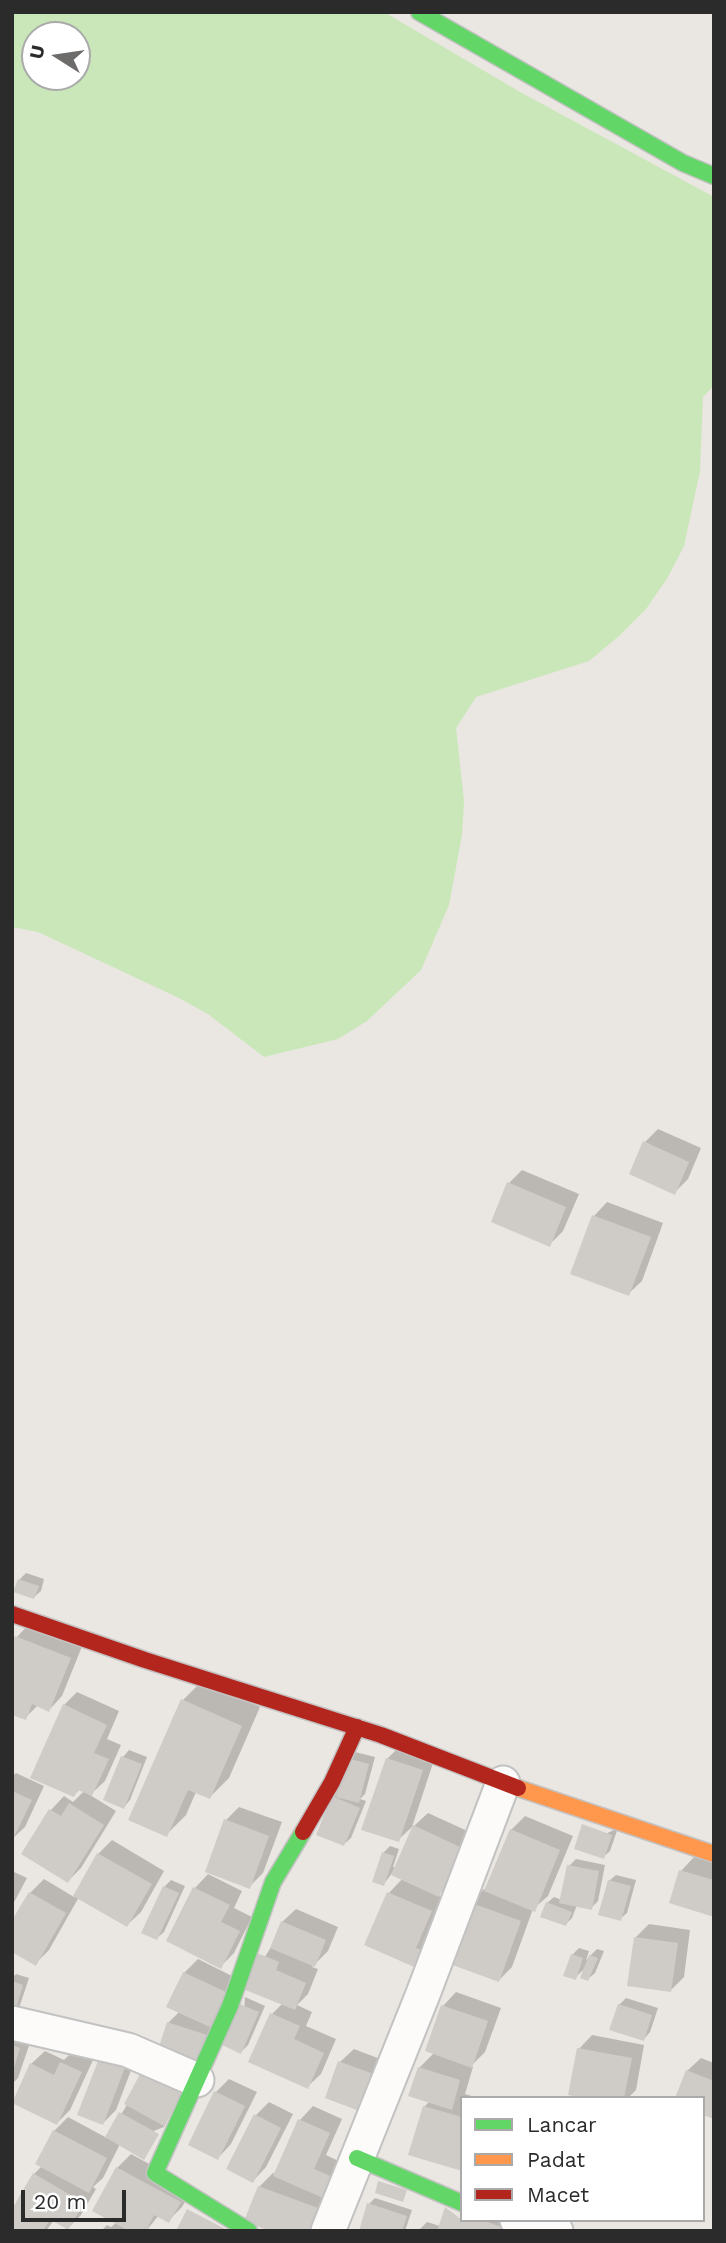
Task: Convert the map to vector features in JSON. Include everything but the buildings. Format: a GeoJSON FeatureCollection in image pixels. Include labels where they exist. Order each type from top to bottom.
{"type":"FeatureCollection","features":[{"type":"Feature","properties":{"kind":"street"},"geometry":{"type":"LineString","coordinates":[[419,12],[683,163],[714,176]]}},
{"type":"Feature","properties":{"kind":"street"},"geometry":{"type":"LineString","coordinates":[[12,1614],[145,1660],[357,1727],[503,1783],[714,1854]]}},
{"type":"Feature","properties":{"kind":"street"},"geometry":{"type":"LineString","coordinates":[[249,2231],[155,2173],[230,2006],[273,1882],[332,1782],[357,1727]]}},
{"type":"Feature","properties":{"kind":"street"},"geometry":{"type":"LineString","coordinates":[[328,2231],[423,1994],[503,1783]]}},
{"type":"Feature","properties":{"kind":"street"},"geometry":{"type":"LineString","coordinates":[[12,2024],[128,2050],[197,2080]]}},
{"type":"Feature","properties":{"kind":"street"},"geometry":{"type":"LineString","coordinates":[[357,2158],[460,2202]]}},
{"type":"Feature","properties":{"kind":"street"},"geometry":{"type":"LineString","coordinates":[[524,2222],[556,2231]]}},
{"type":"Feature","properties":{"kind":"green space"},"geometry":{"type":"Polygon","coordinates":[[[12,12],[384,12],[520,92],[714,197],[714,385],[703,397],[700,471],[684,546],[668,577],[646,609],[589,661],[476,697],[456,728],[464,801],[462,835],[449,905],[421,970],[367,1021],[338,1039],[264,1057],[208,1014],[38,932],[12,927],[12,12]]]}},
{"type":"Feature","properties":{"kind":"traffic: fast"},"geometry":{"type":"LineString","coordinates":[[419,12],[683,163],[714,176]]}},
{"type":"Feature","properties":{"kind":"traffic: fast"},"geometry":{"type":"LineString","coordinates":[[249,2231],[155,2173],[230,2006],[273,1882],[303,1832]]}},
{"type":"Feature","properties":{"kind":"traffic: fast"},"geometry":{"type":"LineString","coordinates":[[357,2158],[460,2202]]}},
{"type":"Feature","properties":{"kind":"traffic: slow"},"geometry":{"type":"LineString","coordinates":[[518,1788],[714,1854]]}},
{"type":"Feature","properties":{"kind":"traffic: jam"},"geometry":{"type":"LineString","coordinates":[[12,1614],[145,1660],[381,1735],[518,1788]]}},
{"type":"Feature","properties":{"kind":"traffic: jam"},"geometry":{"type":"LineString","coordinates":[[303,1832],[332,1782],[357,1727]]}}]}
